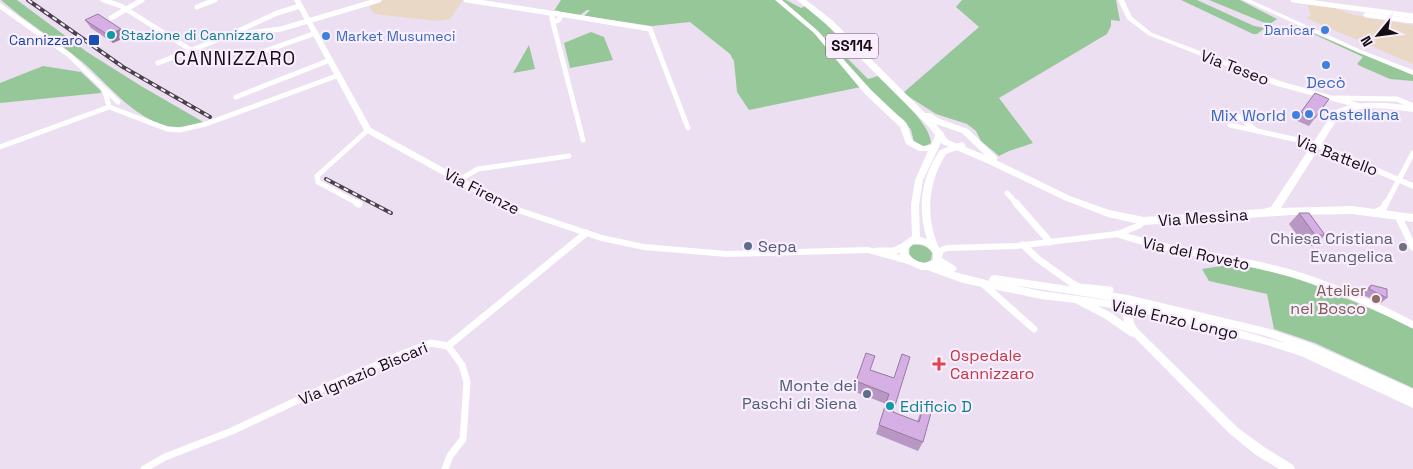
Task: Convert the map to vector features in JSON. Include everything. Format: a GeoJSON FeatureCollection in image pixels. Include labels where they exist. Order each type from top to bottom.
{"type":"FeatureCollection","features":[{"type":"Feature","properties":{"kind":"main road","name":"SS114"},"geometry":{"type":"LineString","coordinates":[[801,0],[829,22],[900,95],[927,117]]}},
{"type":"Feature","properties":{"kind":"main road"},"geometry":{"type":"LineString","coordinates":[[1121,0],[1125,13],[1134,24],[1161,38]]}},
{"type":"Feature","properties":{"kind":"main road"},"geometry":{"type":"LineString","coordinates":[[1127,0],[1133,16],[1161,38]]}},
{"type":"Feature","properties":{"kind":"main road"},"geometry":{"type":"LineString","coordinates":[[1246,0],[1413,73]]}},
{"type":"Feature","properties":{"kind":"main road"},"geometry":{"type":"LineString","coordinates":[[298,3],[368,130]]}},
{"type":"Feature","properties":{"kind":"main road"},"geometry":{"type":"LineString","coordinates":[[1321,34],[1346,44],[1357,45],[1413,67]]}},
{"type":"Feature","properties":{"kind":"main road","name":"Via Teseo"},"geometry":{"type":"LineString","coordinates":[[1161,38],[1310,94],[1334,105],[1337,108],[1337,113]]}},
{"type":"Feature","properties":{"kind":"main road"},"geometry":{"type":"LineString","coordinates":[[1357,45],[1354,47],[1382,61]]}},
{"type":"Feature","properties":{"kind":"main road"},"geometry":{"type":"LineString","coordinates":[[1258,213],[1272,210],[1280,203],[1337,113],[1346,108],[1359,106],[1413,108]]}},
{"type":"Feature","properties":{"kind":"main road"},"geometry":{"type":"LineString","coordinates":[[927,117],[938,139],[1087,205],[1144,221]]}},
{"type":"Feature","properties":{"kind":"main road"},"geometry":{"type":"LineString","coordinates":[[927,117],[957,128],[967,134],[980,148],[1028,179]]}},
{"type":"Feature","properties":{"kind":"main road"},"geometry":{"type":"LineString","coordinates":[[927,117],[965,127],[972,133],[980,148]]}},
{"type":"Feature","properties":{"kind":"main road"},"geometry":{"type":"LineString","coordinates":[[914,241],[916,236],[915,205],[917,186],[923,170],[938,139],[946,128],[957,128]]}},
{"type":"Feature","properties":{"kind":"main road","name":"Via Firenze"},"geometry":{"type":"LineString","coordinates":[[368,130],[506,206],[586,234],[644,247],[727,254],[868,250]]}},
{"type":"Feature","properties":{"kind":"main road"},"geometry":{"type":"LineString","coordinates":[[868,250],[908,261],[917,266],[929,267],[937,254],[925,217],[924,206],[928,180],[943,152],[968,142],[967,134]]}},
{"type":"Feature","properties":{"kind":"main road","name":"Via Battello"},"geometry":{"type":"LineString","coordinates":[[1316,144],[1413,186]]}},
{"type":"Feature","properties":{"kind":"main road"},"geometry":{"type":"LineString","coordinates":[[939,160],[950,152],[960,151],[992,162]]}},
{"type":"Feature","properties":{"kind":"main road"},"geometry":{"type":"LineString","coordinates":[[1280,203],[1282,209],[1291,211]]}},
{"type":"Feature","properties":{"kind":"main road","name":"Via Messina"},"geometry":{"type":"LineString","coordinates":[[937,254],[946,248],[1023,245],[1118,234],[1138,226],[1144,221],[1291,211],[1352,210],[1379,211],[1413,218]]}},
{"type":"Feature","properties":{"kind":"main road"},"geometry":{"type":"LineString","coordinates":[[908,261],[903,252],[904,246],[914,241],[923,241],[937,254]]}},
{"type":"Feature","properties":{"kind":"main road","name":"Viale Enzo Longo"},"geometry":{"type":"LineString","coordinates":[[937,254],[948,268],[967,274],[1040,288],[1128,299],[1266,332],[1310,347],[1413,394]]}},
{"type":"Feature","properties":{"kind":"main road","name":"Viale Enzo Longo"},"geometry":{"type":"LineString","coordinates":[[929,267],[956,277],[1009,288],[1138,308],[1289,348],[1413,403]]}},
{"type":"Feature","properties":{"kind":"main road"},"geometry":{"type":"LineString","coordinates":[[1072,298],[1107,315],[1152,347]]}},
{"type":"Feature","properties":{"kind":"main road"},"geometry":{"type":"LineString","coordinates":[[1138,308],[1129,313],[1128,321],[1131,327],[1196,395],[1234,431],[1260,451],[1289,469]]}},
{"type":"Feature","properties":{"kind":"street"},"geometry":{"type":"LineString","coordinates":[[103,0],[121,6],[191,50]]}},
{"type":"Feature","properties":{"kind":"street"},"geometry":{"type":"LineString","coordinates":[[110,18],[142,0]]}},
{"type":"Feature","properties":{"kind":"street"},"geometry":{"type":"LineString","coordinates":[[197,7],[215,0]]}},
{"type":"Feature","properties":{"kind":"street"},"geometry":{"type":"LineString","coordinates":[[230,35],[282,29],[379,0]]}},
{"type":"Feature","properties":{"kind":"street"},"geometry":{"type":"LineString","coordinates":[[466,0],[543,12],[559,17]]}},
{"type":"Feature","properties":{"kind":"street"},"geometry":{"type":"LineString","coordinates":[[778,0],[816,32],[868,92],[904,126],[909,142],[922,149],[938,139]]}},
{"type":"Feature","properties":{"kind":"street"},"geometry":{"type":"LineString","coordinates":[[1293,0],[1413,16]]}},
{"type":"Feature","properties":{"kind":"street"},"geometry":{"type":"LineString","coordinates":[[158,64],[230,35],[298,3]]}},
{"type":"Feature","properties":{"kind":"street"},"geometry":{"type":"LineString","coordinates":[[0,6],[22,24],[69,55],[131,114]]}},
{"type":"Feature","properties":{"kind":"street"},"geometry":{"type":"LineString","coordinates":[[1334,6],[1354,13],[1413,21]]}},
{"type":"Feature","properties":{"kind":"street"},"geometry":{"type":"LineString","coordinates":[[543,12],[551,18],[555,25],[583,140]]}},
{"type":"Feature","properties":{"kind":"street"},"geometry":{"type":"LineString","coordinates":[[555,25],[559,17]]}},
{"type":"Feature","properties":{"kind":"street"},"geometry":{"type":"LineString","coordinates":[[551,18],[571,17],[650,29],[688,128]]}},
{"type":"Feature","properties":{"kind":"street"},"geometry":{"type":"LineString","coordinates":[[265,51],[316,33]]}},
{"type":"Feature","properties":{"kind":"street"},"geometry":{"type":"LineString","coordinates":[[236,97],[330,60]]}},
{"type":"Feature","properties":{"kind":"street"},"geometry":{"type":"LineString","coordinates":[[110,107],[166,129],[191,128],[339,75]]}},
{"type":"Feature","properties":{"kind":"street"},"geometry":{"type":"LineString","coordinates":[[102,86],[110,107]]}},
{"type":"Feature","properties":{"kind":"street"},"geometry":{"type":"LineString","coordinates":[[1310,94],[1359,106]]}},
{"type":"Feature","properties":{"kind":"street"},"geometry":{"type":"LineString","coordinates":[[1329,98],[1397,99],[1413,108]]}},
{"type":"Feature","properties":{"kind":"street"},"geometry":{"type":"LineString","coordinates":[[0,147],[110,107],[113,102],[119,103]]}},
{"type":"Feature","properties":{"kind":"street","name":"Via Battello"},"geometry":{"type":"LineString","coordinates":[[1255,130],[1240,116],[1230,114],[1230,125],[1316,144]]}},
{"type":"Feature","properties":{"kind":"street"},"geometry":{"type":"LineString","coordinates":[[360,204],[318,182],[317,176],[368,130]]}},
{"type":"Feature","properties":{"kind":"street"},"geometry":{"type":"LineString","coordinates":[[1379,211],[1399,180],[1413,153]]}},
{"type":"Feature","properties":{"kind":"street"},"geometry":{"type":"LineString","coordinates":[[458,180],[478,169],[569,156]]}},
{"type":"Feature","properties":{"kind":"street"},"geometry":{"type":"LineString","coordinates":[[1007,193],[1050,242]]}},
{"type":"Feature","properties":{"kind":"street"},"geometry":{"type":"LineString","coordinates":[[1398,216],[1413,247]]}},
{"type":"Feature","properties":{"kind":"street","name":"Via Ignazio Biscari"},"geometry":{"type":"LineString","coordinates":[[144,469],[168,456],[228,432],[430,342],[440,342],[448,346],[586,234]]}},
{"type":"Feature","properties":{"kind":"street","name":"Via del Roveto"},"geometry":{"type":"LineString","coordinates":[[1118,234],[1168,249],[1236,261],[1297,275],[1413,325]]}},
{"type":"Feature","properties":{"kind":"street"},"geometry":{"type":"LineString","coordinates":[[1023,245],[1038,259],[1073,284],[1110,290]]}},
{"type":"Feature","properties":{"kind":"street"},"geometry":{"type":"LineString","coordinates":[[868,250],[894,251],[904,246]]}},
{"type":"Feature","properties":{"kind":"street"},"geometry":{"type":"LineString","coordinates":[[981,282],[1034,328]]}},
{"type":"Feature","properties":{"kind":"street"},"geometry":{"type":"LineString","coordinates":[[1009,288],[1005,294],[1015,310]]}},
{"type":"Feature","properties":{"kind":"street"},"geometry":{"type":"LineString","coordinates":[[445,469],[450,456],[463,439],[467,382],[462,365],[448,346]]}},
{"type":"Feature","properties":{"kind":"shaded area"},"geometry":{"type":"Polygon","coordinates":[[[383,0],[463,0],[450,19],[437,21],[374,14],[369,6],[383,0]]]}},
{"type":"Feature","properties":{"kind":"shaded area"},"geometry":{"type":"Polygon","coordinates":[[[1307,4],[1335,8],[1354,15],[1413,25],[1413,64],[1306,18],[1311,16],[1307,4]]]}},
{"type":"Feature","properties":{"kind":"green space"},"geometry":{"type":"Polygon","coordinates":[[[1,0],[17,0],[87,52],[205,123],[172,127],[142,115],[120,98],[80,60],[1,0]]]}},
{"type":"Feature","properties":{"kind":"green space"},"geometry":{"type":"Polygon","coordinates":[[[561,0],[776,0],[813,31],[861,87],[749,110],[737,92],[734,61],[730,54],[690,22],[652,26],[584,16],[590,10],[580,15],[554,11],[561,0]]]}},
{"type":"Feature","properties":{"kind":"green space"},"geometry":{"type":"Polygon","coordinates":[[[780,0],[786,0],[801,8],[806,6],[836,33],[824,37],[838,47],[868,79],[878,76],[918,117],[929,135],[931,143],[924,147],[914,142],[911,130],[904,120],[886,107],[818,33],[780,0]]]}},
{"type":"Feature","properties":{"kind":"green space"},"geometry":{"type":"Polygon","coordinates":[[[962,0],[1116,0],[1120,21],[1111,20],[1111,26],[1107,34],[999,98],[1033,143],[999,156],[981,141],[976,131],[967,124],[936,114],[903,93],[979,27],[956,7],[962,0]]]}},
{"type":"Feature","properties":{"kind":"green space"},"geometry":{"type":"Polygon","coordinates":[[[1181,0],[1197,0],[1254,26],[1265,28],[1257,34],[1253,34],[1181,0]]]}},
{"type":"Feature","properties":{"kind":"green space"},"geometry":{"type":"Polygon","coordinates":[[[1209,0],[1240,0],[1277,19],[1270,24],[1265,23],[1209,0]]]}},
{"type":"Feature","properties":{"kind":"green space"},"geometry":{"type":"Polygon","coordinates":[[[1294,25],[1413,75],[1413,81],[1390,79],[1360,66],[1357,64],[1363,57],[1294,25]]]}},
{"type":"Feature","properties":{"kind":"green space"},"geometry":{"type":"Polygon","coordinates":[[[591,32],[604,37],[613,60],[570,68],[564,43],[591,32]]]}},
{"type":"Feature","properties":{"kind":"green space"},"geometry":{"type":"Polygon","coordinates":[[[529,45],[535,69],[513,73],[529,45]]]}},
{"type":"Feature","properties":{"kind":"green space"},"geometry":{"type":"Polygon","coordinates":[[[43,66],[81,72],[101,93],[0,103],[0,83],[43,66]]]}},
{"type":"Feature","properties":{"kind":"green space"},"geometry":{"type":"Polygon","coordinates":[[[913,245],[926,247],[932,253],[931,260],[922,263],[914,259],[909,254],[910,247],[913,245]]]}},
{"type":"Feature","properties":{"kind":"green space"},"geometry":{"type":"Polygon","coordinates":[[[1228,265],[1244,265],[1301,279],[1413,327],[1413,388],[1315,343],[1274,329],[1267,294],[1209,281],[1202,269],[1228,265]]]}},
{"type":"Feature","properties":{"kind":"building"},"geometry":{"type":"Polygon","coordinates":[[[98,14],[121,29],[108,35],[85,20],[98,14]]]}},
{"type":"Feature","properties":{"kind":"building"},"geometry":{"type":"Polygon","coordinates":[[[1315,93],[1329,99],[1315,118],[1301,112],[1315,93]]]}},
{"type":"Feature","properties":{"kind":"building"},"geometry":{"type":"Polygon","coordinates":[[[1299,213],[1309,213],[1325,235],[1315,235],[1299,213]]]}},
{"type":"Feature","properties":{"kind":"building"},"geometry":{"type":"Polygon","coordinates":[[[1371,285],[1387,289],[1387,298],[1369,289],[1371,285]]]}},
{"type":"Feature","properties":{"kind":"building"},"geometry":{"type":"Polygon","coordinates":[[[866,353],[875,356],[870,370],[894,378],[902,354],[910,357],[893,412],[919,422],[926,399],[934,402],[923,442],[879,425],[889,394],[856,381],[866,353]]]}},
{"type":"Feature","properties":{"kind":"railway"},"geometry":{"type":"LineString","coordinates":[[28,0],[123,67],[210,117]]}},
{"type":"Feature","properties":{"kind":"railway"},"geometry":{"type":"LineString","coordinates":[[326,179],[391,213]]}},
{"type":"Feature","properties":{"kind":"place","name":"Danicar"},"geometry":{"type":"Point","coordinates":[1325,30]}},
{"type":"Feature","properties":{"kind":"place","name":"Stazione di Cannizzaro"},"geometry":{"type":"Point","coordinates":[111,35]}},
{"type":"Feature","properties":{"kind":"place","name":"Market Musumeci"},"geometry":{"type":"Point","coordinates":[326,36]}},
{"type":"Feature","properties":{"kind":"place","name":"Cannizzaro"},"geometry":{"type":"Point","coordinates":[94,40]}},
{"type":"Feature","properties":{"kind":"place","name":"Decò"},"geometry":{"type":"Point","coordinates":[1326,65]}},
{"type":"Feature","properties":{"kind":"place","name":"Castellana"},"geometry":{"type":"Point","coordinates":[1309,114]}},
{"type":"Feature","properties":{"kind":"place","name":"Mix World"},"geometry":{"type":"Point","coordinates":[1296,115]}},
{"type":"Feature","properties":{"kind":"place","name":"Sepa"},"geometry":{"type":"Point","coordinates":[748,246]}},
{"type":"Feature","properties":{"kind":"place","name":"Chiesa Cristiana Evangelica"},"geometry":{"type":"Point","coordinates":[1403,247]}},
{"type":"Feature","properties":{"kind":"place","name":"Atelier nel Bosco"},"geometry":{"type":"Point","coordinates":[1376,299]}},
{"type":"Feature","properties":{"kind":"place","name":"Ospedale Cannizzaro"},"geometry":{"type":"Point","coordinates":[939,364]}},
{"type":"Feature","properties":{"kind":"place","name":"Monte dei Paschi di Siena"},"geometry":{"type":"Point","coordinates":[867,394]}},
{"type":"Feature","properties":{"kind":"place","name":"Edificio D"},"geometry":{"type":"Point","coordinates":[890,406]}},
{"type":"Feature","properties":{"kind":"district","name":"CANNIZZARO"},"geometry":{"type":"Point","coordinates":[235,58]}}]}
